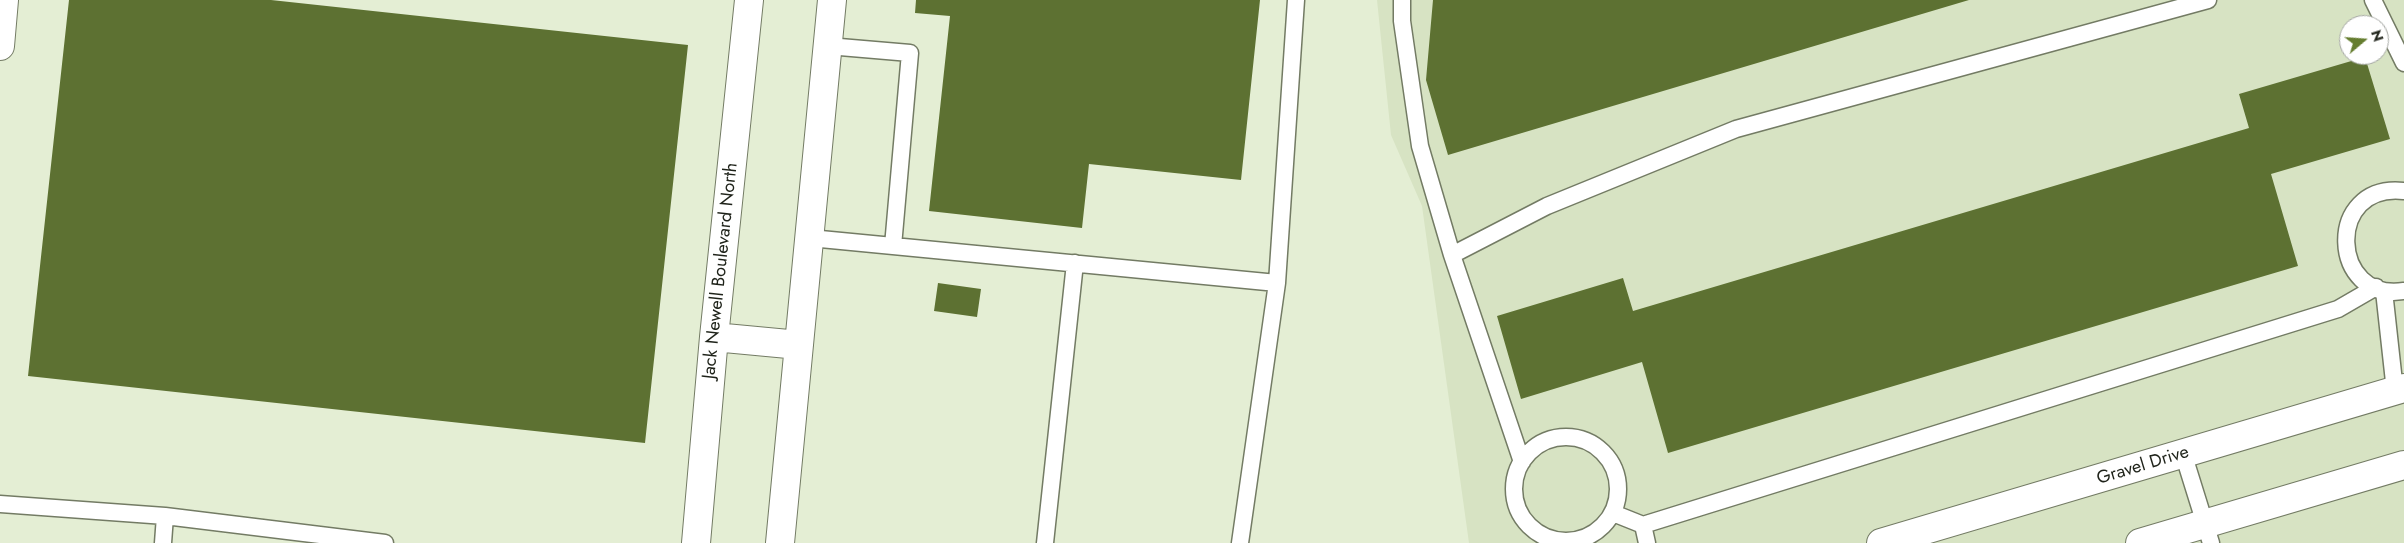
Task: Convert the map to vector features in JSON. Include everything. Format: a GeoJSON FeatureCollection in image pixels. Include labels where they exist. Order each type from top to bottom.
{"type":"FeatureCollection","features":[{"type":"Feature","properties":{"kind":"street"},"geometry":{"type":"LineString","coordinates":[[0,46],[4,0]]}},
{"type":"Feature","properties":{"kind":"street","name":"Jack Newell Boulevard North"},"geometry":{"type":"LineString","coordinates":[[696,543],[714,337],[749,0]]}},
{"type":"Feature","properties":{"kind":"street"},"geometry":{"type":"LineString","coordinates":[[780,543],[832,0]]}},
{"type":"Feature","properties":{"kind":"street"},"geometry":{"type":"LineString","coordinates":[[714,337],[799,345]]}},
{"type":"Feature","properties":{"kind":"street","name":"Gravel Drive"},"geometry":{"type":"LineString","coordinates":[[1882,543],[2400,389]]}},
{"type":"Feature","properties":{"kind":"street"},"geometry":{"type":"LineString","coordinates":[[2140,543],[2208,533],[2404,465]]}},
{"type":"Feature","properties":{"kind":"lane"},"geometry":{"type":"LineString","coordinates":[[1240,543],[1277,283],[1296,0]]}},
{"type":"Feature","properties":{"kind":"lane"},"geometry":{"type":"LineString","coordinates":[[1402,0],[1402,21],[1420,146],[1452,255],[1522,462]]}},
{"type":"Feature","properties":{"kind":"lane"},"geometry":{"type":"LineString","coordinates":[[1452,255],[1547,206],[1736,129],[2208,0]]}},
{"type":"Feature","properties":{"kind":"lane"},"geometry":{"type":"LineString","coordinates":[[2373,0],[2404,63]]}},
{"type":"Feature","properties":{"kind":"lane"},"geometry":{"type":"LineString","coordinates":[[828,46],[910,53],[892,246]]}},
{"type":"Feature","properties":{"kind":"lane"},"geometry":{"type":"LineString","coordinates":[[2404,191],[2394,190],[2378,193],[2364,201],[2353,213],[2346,228],[2345,244],[2349,260],[2357,274],[2380,289],[2404,291]]}},
{"type":"Feature","properties":{"kind":"lane"},"geometry":{"type":"LineString","coordinates":[[810,238],[1277,283]]}},
{"type":"Feature","properties":{"kind":"lane"},"geometry":{"type":"LineString","coordinates":[[1045,543],[1075,263]]}},
{"type":"Feature","properties":{"kind":"lane"},"geometry":{"type":"LineString","coordinates":[[2380,289],[2400,389]]}},
{"type":"Feature","properties":{"kind":"lane"},"geometry":{"type":"LineString","coordinates":[[1613,513],[1643,525],[2338,309],[2380,289]]}},
{"type":"Feature","properties":{"kind":"lane"},"geometry":{"type":"LineString","coordinates":[[1566,437],[1584,440],[1599,448],[1611,462],[1618,478],[1618,496],[1613,513],[1603,527],[1589,536],[1573,541],[1556,541],[1541,535],[1528,524],[1518,510],[1514,494],[1515,477],[1522,462],[1534,449],[1549,440],[1566,437]]}},
{"type":"Feature","properties":{"kind":"lane"},"geometry":{"type":"LineString","coordinates":[[2183,454],[2208,533]]}},
{"type":"Feature","properties":{"kind":"lane"},"geometry":{"type":"LineString","coordinates":[[0,504],[165,516],[385,543]]}},
{"type":"Feature","properties":{"kind":"lane"},"geometry":{"type":"LineString","coordinates":[[162,543],[165,516]]}},
{"type":"Feature","properties":{"kind":"lane"},"geometry":{"type":"LineString","coordinates":[[1643,525],[1648,543]]}},
{"type":"Feature","properties":{"kind":"shaded area"},"geometry":{"type":"Polygon","coordinates":[[[1377,0],[2404,0],[2404,543],[1469,543],[1422,206],[1391,135],[1377,0]]]}},
{"type":"Feature","properties":{"kind":"building"},"geometry":{"type":"Polygon","coordinates":[[[69,0],[271,0],[688,45],[645,443],[28,376],[69,0]]]}},
{"type":"Feature","properties":{"kind":"building"},"geometry":{"type":"Polygon","coordinates":[[[916,0],[1260,0],[1241,180],[1089,164],[1082,228],[929,211],[950,16],[915,13],[916,0]]]}},
{"type":"Feature","properties":{"kind":"building"},"geometry":{"type":"Polygon","coordinates":[[[1433,0],[1969,0],[1448,155],[1426,80],[1433,0]]]}},
{"type":"Feature","properties":{"kind":"building"},"geometry":{"type":"Polygon","coordinates":[[[2339,65],[2367,65],[2390,139],[2271,174],[2298,266],[1668,453],[1642,362],[1521,399],[1497,316],[1623,278],[1633,311],[2249,128],[2239,94],[2339,65]]]}},
{"type":"Feature","properties":{"kind":"building"},"geometry":{"type":"Polygon","coordinates":[[[938,283],[981,289],[977,317],[934,311],[938,283]]]}}]}
